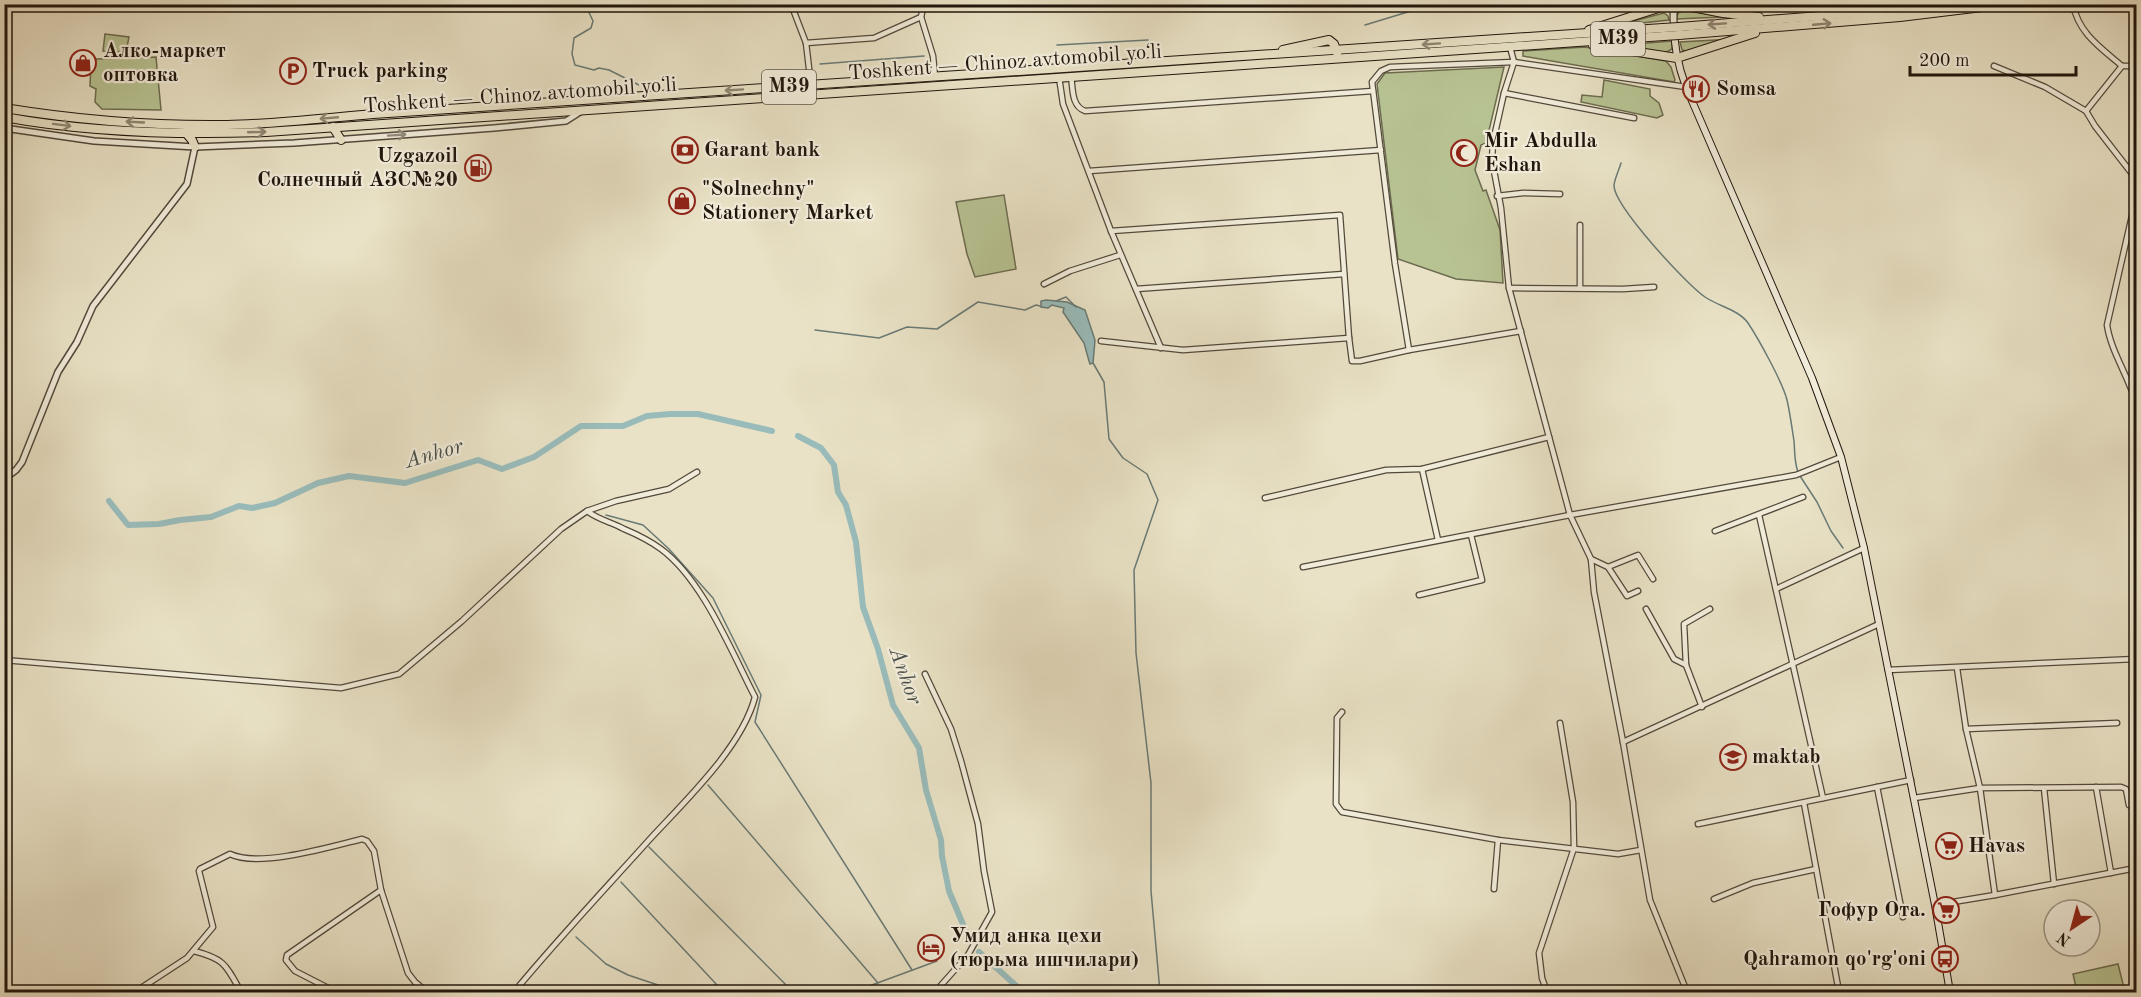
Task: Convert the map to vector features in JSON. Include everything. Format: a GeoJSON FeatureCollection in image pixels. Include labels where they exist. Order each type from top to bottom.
{"type":"FeatureCollection","features":[{"type":"Feature","properties":{"kind":"highway","name":"Toshkent — Chinoz avtomobil yoʻli"},"geometry":{"type":"LineString","coordinates":[[1679,31],[1942,4]]}},
{"type":"Feature","properties":{"kind":"highway","name":"Toshkent — Chinoz avtomobil yoʻli"},"geometry":{"type":"LineString","coordinates":[[4,117],[100,129],[186,133],[266,132],[1071,76],[1320,55],[1337,50],[1679,31],[1783,28],[2007,4]]}},
{"type":"Feature","properties":{"kind":"highway"},"geometry":{"type":"LineString","coordinates":[[1573,38],[1672,5],[1782,19]]}},
{"type":"Feature","properties":{"kind":"highway"},"geometry":{"type":"LineString","coordinates":[[1573,38],[1677,58],[1738,38],[1783,28]]}},
{"type":"Feature","properties":{"kind":"highway","name":"Toshkent — Chinoz avtomobil yoʻli"},"geometry":{"type":"LineString","coordinates":[[4,108],[107,120],[226,125],[1246,56],[1320,55],[1332,58],[1393,56],[1573,38]]}},
{"type":"Feature","properties":{"kind":"highway"},"geometry":{"type":"LineString","coordinates":[[1246,56],[1329,40],[1337,50],[1332,58]]}},
{"type":"Feature","properties":{"kind":"highway"},"geometry":{"type":"LineString","coordinates":[[440,120],[446,110]]}},
{"type":"Feature","properties":{"kind":"highway"},"geometry":{"type":"LineString","coordinates":[[333,128],[341,140]]}},
{"type":"Feature","properties":{"kind":"highway"},"geometry":{"type":"LineString","coordinates":[[186,133],[195,147]]}},
{"type":"Feature","properties":{"kind":"main road"},"geometry":{"type":"LineString","coordinates":[[1672,5],[1677,58],[1686,87],[1812,378],[1841,457],[1864,548],[1911,780],[1950,993]]}},
{"type":"Feature","properties":{"kind":"street"},"geometry":{"type":"LineString","coordinates":[[791,4],[806,43],[811,85]]}},
{"type":"Feature","properties":{"kind":"street"},"geometry":{"type":"LineString","coordinates":[[924,4],[921,17],[933,56],[935,77]]}},
{"type":"Feature","properties":{"kind":"street"},"geometry":{"type":"LineString","coordinates":[[2073,4],[2075,17],[2083,31],[2122,66],[2136,66]]}},
{"type":"Feature","properties":{"kind":"street"},"geometry":{"type":"LineString","coordinates":[[806,43],[874,38],[921,17]]}},
{"type":"Feature","properties":{"kind":"street"},"geometry":{"type":"LineString","coordinates":[[1509,46],[1514,62],[1504,93],[1493,142],[1492,160],[1509,288],[1570,515],[1591,559],[1594,592],[1650,900],[1687,993]]}},
{"type":"Feature","properties":{"kind":"street"},"geometry":{"type":"LineString","coordinates":[[1390,67],[1393,56]]}},
{"type":"Feature","properties":{"kind":"street"},"geometry":{"type":"LineString","coordinates":[[1409,350],[1395,264],[1372,82],[1382,71],[1390,67],[1514,62],[1686,87]]}},
{"type":"Feature","properties":{"kind":"street"},"geometry":{"type":"LineString","coordinates":[[1994,66],[2045,87],[2086,111],[2102,136],[2133,175],[2134,207],[2107,325],[2109,336],[2136,403]]}},
{"type":"Feature","properties":{"kind":"street"},"geometry":{"type":"LineString","coordinates":[[2086,111],[2122,66]]}},
{"type":"Feature","properties":{"kind":"street"},"geometry":{"type":"LineString","coordinates":[[1059,76],[1063,104],[1120,255],[1161,348]]}},
{"type":"Feature","properties":{"kind":"street"},"geometry":{"type":"LineString","coordinates":[[1071,76],[1078,109],[1085,111],[1373,91]]}},
{"type":"Feature","properties":{"kind":"street"},"geometry":{"type":"LineString","coordinates":[[1504,93],[1634,118]]}},
{"type":"Feature","properties":{"kind":"street","name":"M39"},"geometry":{"type":"LineString","coordinates":[[4,128],[94,141],[195,147],[341,140],[566,121],[584,110]]}},
{"type":"Feature","properties":{"kind":"street"},"geometry":{"type":"LineString","coordinates":[[438,132],[440,120]]}},
{"type":"Feature","properties":{"kind":"street"},"geometry":{"type":"LineString","coordinates":[[4,479],[22,462],[58,372],[77,342],[95,302],[187,184],[195,147]]}},
{"type":"Feature","properties":{"kind":"street"},"geometry":{"type":"LineString","coordinates":[[1089,171],[1381,150]]}},
{"type":"Feature","properties":{"kind":"street"},"geometry":{"type":"LineString","coordinates":[[1497,196],[1524,193],[1560,194]]}},
{"type":"Feature","properties":{"kind":"street"},"geometry":{"type":"LineString","coordinates":[[1111,231],[1340,215],[1349,338],[1351,359],[1354,362],[1521,331]]}},
{"type":"Feature","properties":{"kind":"street"},"geometry":{"type":"LineString","coordinates":[[1580,225],[1580,288]]}},
{"type":"Feature","properties":{"kind":"street"},"geometry":{"type":"LineString","coordinates":[[1044,284],[1070,271],[1120,255]]}},
{"type":"Feature","properties":{"kind":"street"},"geometry":{"type":"LineString","coordinates":[[1136,289],[1344,274]]}},
{"type":"Feature","properties":{"kind":"street"},"geometry":{"type":"LineString","coordinates":[[1509,288],[1654,287]]}},
{"type":"Feature","properties":{"kind":"street"},"geometry":{"type":"LineString","coordinates":[[1101,340],[1183,350],[1349,338]]}},
{"type":"Feature","properties":{"kind":"street"},"geometry":{"type":"LineString","coordinates":[[1265,498],[1386,470],[1422,469],[1549,437]]}},
{"type":"Feature","properties":{"kind":"street"},"geometry":{"type":"LineString","coordinates":[[1303,567],[1570,515],[1796,475],[1841,457]]}},
{"type":"Feature","properties":{"kind":"street"},"geometry":{"type":"LineString","coordinates":[[1422,469],[1438,540]]}},
{"type":"Feature","properties":{"kind":"street"},"geometry":{"type":"LineString","coordinates":[[4,660],[341,688],[399,674],[462,621],[561,529],[587,511],[616,501],[669,489],[697,472]]}},
{"type":"Feature","properties":{"kind":"street"},"geometry":{"type":"LineString","coordinates":[[1715,531],[1803,497]]}},
{"type":"Feature","properties":{"kind":"street"},"geometry":{"type":"LineString","coordinates":[[514,993],[557,941],[684,802],[735,741],[752,709],[755,697],[704,599],[676,563],[660,549],[624,528],[598,519],[587,511]]}},
{"type":"Feature","properties":{"kind":"street"},"geometry":{"type":"LineString","coordinates":[[1759,514],[1823,798]]}},
{"type":"Feature","properties":{"kind":"street"},"geometry":{"type":"LineString","coordinates":[[1419,595],[1482,580],[1471,535]]}},
{"type":"Feature","properties":{"kind":"street"},"geometry":{"type":"LineString","coordinates":[[1776,589],[1864,548]]}},
{"type":"Feature","properties":{"kind":"street"},"geometry":{"type":"LineString","coordinates":[[1608,567],[1638,555],[1653,579]]}},
{"type":"Feature","properties":{"kind":"street"},"geometry":{"type":"LineString","coordinates":[[1591,559],[1608,567],[1627,596],[1638,591]]}},
{"type":"Feature","properties":{"kind":"street"},"geometry":{"type":"LineString","coordinates":[[1646,609],[1674,659],[1686,665]]}},
{"type":"Feature","properties":{"kind":"street"},"geometry":{"type":"LineString","coordinates":[[1702,707],[1686,665],[1684,624],[1710,609]]}},
{"type":"Feature","properties":{"kind":"street"},"geometry":{"type":"LineString","coordinates":[[1623,742],[1879,624]]}},
{"type":"Feature","properties":{"kind":"street"},"geometry":{"type":"LineString","coordinates":[[1888,670],[2136,659]]}},
{"type":"Feature","properties":{"kind":"street"},"geometry":{"type":"LineString","coordinates":[[1957,668],[1966,729],[1980,788],[1995,895]]}},
{"type":"Feature","properties":{"kind":"street"},"geometry":{"type":"LineString","coordinates":[[925,674],[951,729],[964,772],[978,824],[992,912],[968,956],[935,993]]}},
{"type":"Feature","properties":{"kind":"street"},"geometry":{"type":"LineString","coordinates":[[1342,712],[1337,718],[1336,804],[1342,812],[1498,840],[1618,854],[1641,850]]}},
{"type":"Feature","properties":{"kind":"street"},"geometry":{"type":"LineString","coordinates":[[1547,993],[1542,978],[1539,953],[1574,848],[1573,802],[1560,723]]}},
{"type":"Feature","properties":{"kind":"street"},"geometry":{"type":"LineString","coordinates":[[1966,729],[2117,723]]}},
{"type":"Feature","properties":{"kind":"street"},"geometry":{"type":"LineString","coordinates":[[1698,824],[1911,780]]}},
{"type":"Feature","properties":{"kind":"street"},"geometry":{"type":"LineString","coordinates":[[1877,787],[1903,917]]}},
{"type":"Feature","properties":{"kind":"street"},"geometry":{"type":"LineString","coordinates":[[2096,787],[2111,873]]}},
{"type":"Feature","properties":{"kind":"street"},"geometry":{"type":"LineString","coordinates":[[1914,798],[1980,788],[2124,787],[2129,805],[2136,808]]}},
{"type":"Feature","properties":{"kind":"street"},"geometry":{"type":"LineString","coordinates":[[2044,788],[2054,884]]}},
{"type":"Feature","properties":{"kind":"street"},"geometry":{"type":"LineString","coordinates":[[1804,803],[1839,993]]}},
{"type":"Feature","properties":{"kind":"street"},"geometry":{"type":"LineString","coordinates":[[135,993],[187,958],[213,927],[199,871],[230,854],[248,859],[268,858],[364,839],[374,851],[381,890],[408,973],[427,993]]}},
{"type":"Feature","properties":{"kind":"street"},"geometry":{"type":"LineString","coordinates":[[1494,889],[1498,840]]}},
{"type":"Feature","properties":{"kind":"street"},"geometry":{"type":"LineString","coordinates":[[1935,905],[2136,868]]}},
{"type":"Feature","properties":{"kind":"street"},"geometry":{"type":"LineString","coordinates":[[1714,899],[1753,883],[1816,869]]}},
{"type":"Feature","properties":{"kind":"street"},"geometry":{"type":"LineString","coordinates":[[336,993],[295,971],[286,960],[287,955],[381,890]]}},
{"type":"Feature","properties":{"kind":"street"},"geometry":{"type":"LineString","coordinates":[[194,951],[212,956],[225,965],[241,993]]}},
{"type":"Feature","properties":{"kind":"green space"},"geometry":{"type":"Polygon","coordinates":[[[1538,5],[1585,5],[1584,10],[1572,10],[1538,5]]]}},
{"type":"Feature","properties":{"kind":"green space"},"geometry":{"type":"Polygon","coordinates":[[[1685,10],[1723,17],[1676,19],[1678,13],[1685,10]]]}},
{"type":"Feature","properties":{"kind":"green space"},"geometry":{"type":"Polygon","coordinates":[[[1664,13],[1669,20],[1614,26],[1664,13]]]}},
{"type":"Feature","properties":{"kind":"green space"},"geometry":{"type":"Polygon","coordinates":[[[105,34],[129,37],[126,52],[103,51],[105,34]]]}},
{"type":"Feature","properties":{"kind":"green space"},"geometry":{"type":"Polygon","coordinates":[[[1733,39],[1686,51],[1682,50],[1680,42],[1733,39]]]}},
{"type":"Feature","properties":{"kind":"green space"},"geometry":{"type":"Polygon","coordinates":[[[1672,41],[1672,49],[1665,53],[1610,46],[1672,41]]]}},
{"type":"Feature","properties":{"kind":"green space"},"geometry":{"type":"Polygon","coordinates":[[[1585,47],[1666,61],[1671,67],[1675,80],[1674,82],[1523,56],[1523,51],[1585,47]]]}},
{"type":"Feature","properties":{"kind":"green space"},"geometry":{"type":"Polygon","coordinates":[[[156,57],[161,110],[102,109],[95,102],[96,89],[90,86],[91,62],[97,59],[156,57]]]}},
{"type":"Feature","properties":{"kind":"green space"},"geometry":{"type":"Polygon","coordinates":[[[1504,67],[1486,143],[1481,145],[1475,170],[1483,191],[1486,190],[1500,230],[1503,283],[1456,279],[1398,259],[1377,84],[1385,73],[1504,67]]]}},
{"type":"Feature","properties":{"kind":"green space"},"geometry":{"type":"Polygon","coordinates":[[[1604,80],[1650,89],[1650,96],[1659,103],[1663,115],[1657,118],[1581,102],[1582,95],[1602,97],[1604,80]]]}},
{"type":"Feature","properties":{"kind":"green space"},"geometry":{"type":"Polygon","coordinates":[[[1004,195],[1016,269],[975,277],[967,254],[956,202],[1004,195]]]}},
{"type":"Feature","properties":{"kind":"green space"},"geometry":{"type":"Polygon","coordinates":[[[2118,964],[2124,988],[2104,992],[2077,992],[2073,974],[2118,964]]]}},
{"type":"Feature","properties":{"kind":"water"},"geometry":{"type":"Polygon","coordinates":[[[1041,301],[1067,302],[1085,310],[1095,340],[1093,363],[1090,364],[1084,343],[1063,312],[1064,308],[1052,305],[1048,308],[1041,307],[1041,301]]]}},
{"type":"Feature","properties":{"kind":"waterway"},"geometry":{"type":"LineString","coordinates":[[585,4],[593,21],[591,28],[574,38],[572,54],[575,65],[594,70],[599,68],[609,70],[639,85]]}},
{"type":"Feature","properties":{"kind":"waterway"},"geometry":{"type":"LineString","coordinates":[[1365,25],[1434,4]]}},
{"type":"Feature","properties":{"kind":"waterway"},"geometry":{"type":"LineString","coordinates":[[1057,45],[1148,40]]}},
{"type":"Feature","properties":{"kind":"waterway"},"geometry":{"type":"LineString","coordinates":[[820,64],[924,56]]}},
{"type":"Feature","properties":{"kind":"waterway"},"geometry":{"type":"LineString","coordinates":[[1621,163],[1614,185],[1617,195],[1652,244],[1696,290],[1744,319],[1758,339],[1785,392],[1798,472]]}},
{"type":"Feature","properties":{"kind":"waterway"},"geometry":{"type":"LineString","coordinates":[[1056,301],[1066,297],[1076,307]]}},
{"type":"Feature","properties":{"kind":"waterway"},"geometry":{"type":"LineString","coordinates":[[815,330],[879,338],[907,327],[937,329],[978,302],[1025,310],[1036,305],[1040,306]]}},
{"type":"Feature","properties":{"kind":"waterway"},"geometry":{"type":"LineString","coordinates":[[1093,363],[1104,382],[1109,439],[1123,458],[1147,474],[1158,500],[1134,570],[1136,653],[1151,783],[1151,891],[1160,992]]}},
{"type":"Feature","properties":{"kind":"waterway","name":"Anhor"},"geometry":{"type":"LineString","coordinates":[[109,501],[128,525],[159,524],[211,517],[239,506],[252,508],[275,503],[318,483],[349,476],[405,483],[478,460],[502,469],[534,457],[581,426],[623,426],[647,416],[698,414],[772,431]]}},
{"type":"Feature","properties":{"kind":"waterway","name":"Anhor"},"geometry":{"type":"LineString","coordinates":[[798,436],[821,448],[834,465],[838,492],[846,505],[856,542],[863,607],[878,649],[893,705],[919,748],[926,790],[941,840],[949,891],[970,941]]}},
{"type":"Feature","properties":{"kind":"waterway"},"geometry":{"type":"LineString","coordinates":[[1800,476],[1843,548]]}},
{"type":"Feature","properties":{"kind":"waterway"},"geometry":{"type":"LineString","coordinates":[[606,515],[643,525],[669,549],[713,598],[761,695],[755,722],[912,970]]}},
{"type":"Feature","properties":{"kind":"waterway"},"geometry":{"type":"LineString","coordinates":[[708,785],[878,983]]}},
{"type":"Feature","properties":{"kind":"waterway"},"geometry":{"type":"LineString","coordinates":[[649,847],[793,992]]}},
{"type":"Feature","properties":{"kind":"waterway"},"geometry":{"type":"LineString","coordinates":[[621,882],[717,985],[728,992]]}},
{"type":"Feature","properties":{"kind":"waterway"},"geometry":{"type":"LineString","coordinates":[[576,937],[606,964],[628,975],[664,987],[674,986],[689,990],[717,985]]}},
{"type":"Feature","properties":{"kind":"waterway","name":"Anhor"},"geometry":{"type":"LineString","coordinates":[[979,952],[1023,992]]}},
{"type":"Feature","properties":{"kind":"waterway"},"geometry":{"type":"LineString","coordinates":[[853,992],[937,961]]}},
{"type":"Feature","properties":{"kind":"place","name":"Алко-маркет оптовка"},"geometry":{"type":"Point","coordinates":[83,63]}},
{"type":"Feature","properties":{"kind":"place","name":"Truck parking"},"geometry":{"type":"Point","coordinates":[293,71]}},
{"type":"Feature","properties":{"kind":"place","name":"Somsa"},"geometry":{"type":"Point","coordinates":[1696,89]}},
{"type":"Feature","properties":{"kind":"place","name":"Garant bank"},"geometry":{"type":"Point","coordinates":[685,150]}},
{"type":"Feature","properties":{"kind":"place","name":"Mir Abdulla Eshan"},"geometry":{"type":"Point","coordinates":[1464,153]}},
{"type":"Feature","properties":{"kind":"place","name":"Uzgazoil Солнечный АЗС№20"},"geometry":{"type":"Point","coordinates":[478,168]}},
{"type":"Feature","properties":{"kind":"place","name":"\"Solnechny\" Stationery Market"},"geometry":{"type":"Point","coordinates":[682,201]}},
{"type":"Feature","properties":{"kind":"place","name":"maktab"},"geometry":{"type":"Point","coordinates":[1733,757]}},
{"type":"Feature","properties":{"kind":"place","name":"Havas"},"geometry":{"type":"Point","coordinates":[1949,846]}},
{"type":"Feature","properties":{"kind":"place","name":"Гофур Ота."},"geometry":{"type":"Point","coordinates":[1946,910]}},
{"type":"Feature","properties":{"kind":"place","name":"Умид анка цехи (тюрьма ишчилари)"},"geometry":{"type":"Point","coordinates":[931,948]}},
{"type":"Feature","properties":{"kind":"place","name":"Qahramon qo'rg'oni"},"geometry":{"type":"Point","coordinates":[1945,959]}}]}
